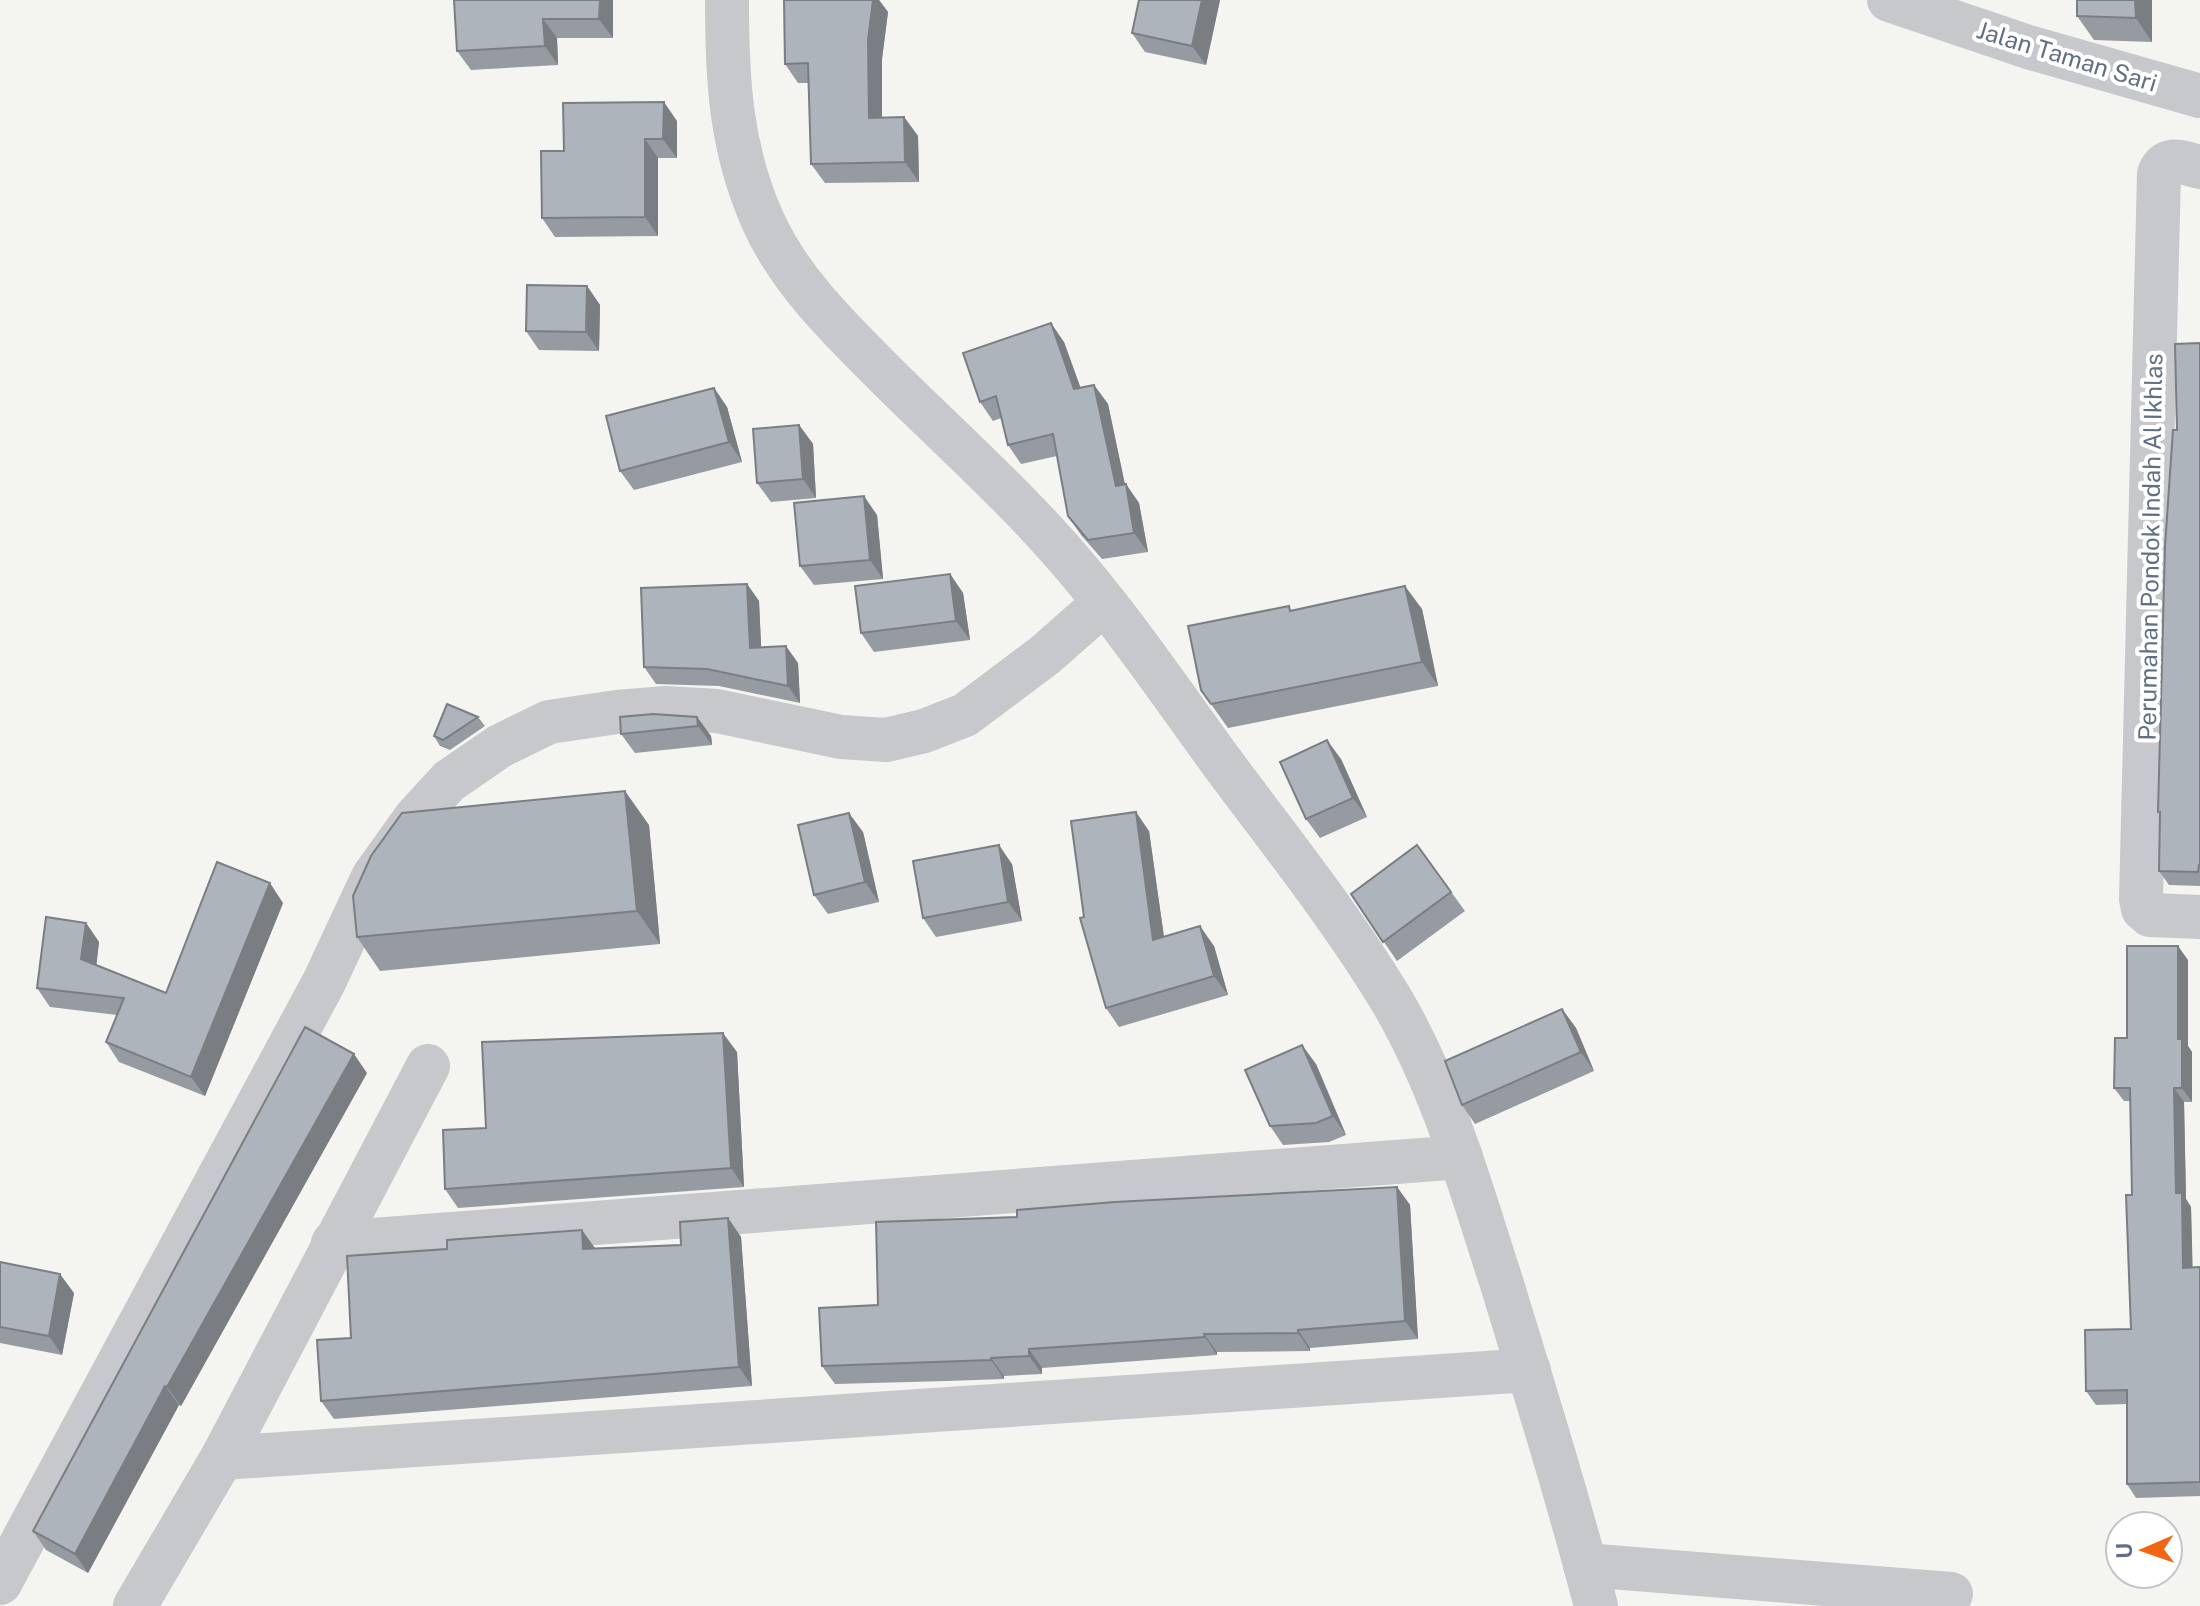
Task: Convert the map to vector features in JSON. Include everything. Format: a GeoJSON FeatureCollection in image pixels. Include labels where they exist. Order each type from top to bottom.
{"type":"FeatureCollection","features":[{"type":"Feature","properties":{"kind":"street"},"geometry":{"type":"LineString","coordinates":[[727,0],[727,81],[741,161],[764,224],[799,281],[844,333],[1039,526],[1104,603],[1350,935],[1394,1005],[1435,1087],[1461,1157],[1529,1370],[1591,1586],[1854,1596],[1951,1594]]}},
{"type":"Feature","properties":{"kind":"street","name":"Jalan Taman Sari"},"geometry":{"type":"LineString","coordinates":[[1889,0],[2028,47],[2200,96]]}},
{"type":"Feature","properties":{"kind":"street","name":"Perumahan Pondok Indah Al Ikhlas"},"geometry":{"type":"LineString","coordinates":[[2200,167],[2168,162],[2159,174],[2141,899],[2143,909],[2150,915],[2200,917]]}},
{"type":"Feature","properties":{"kind":"street"},"geometry":{"type":"LineString","coordinates":[[0,1583],[324,982],[373,877],[416,817],[449,781],[500,746],[549,722],[617,712],[666,708],[717,711],[841,737],[886,740],[924,731],[965,715],[1045,655],[1104,603]]}},
{"type":"Feature","properties":{"kind":"street"},"geometry":{"type":"LineString","coordinates":[[135,1606],[222,1458],[428,1066]]}},
{"type":"Feature","properties":{"kind":"street"},"geometry":{"type":"LineString","coordinates":[[333,1243],[1461,1157]]}},
{"type":"Feature","properties":{"kind":"street"},"geometry":{"type":"LineString","coordinates":[[222,1458],[1529,1370]]}},
{"type":"Feature","properties":{"kind":"building"},"geometry":{"type":"Polygon","coordinates":[[[454,0],[600,0],[599,19],[543,19],[545,46],[457,51],[454,0]]]}},
{"type":"Feature","properties":{"kind":"building"},"geometry":{"type":"Polygon","coordinates":[[[784,0],[873,0],[868,40],[869,118],[904,117],[905,162],[811,164],[808,63],[785,64],[784,0]]]}},
{"type":"Feature","properties":{"kind":"building"},"geometry":{"type":"Polygon","coordinates":[[[1139,0],[1202,0],[1192,46],[1132,33],[1139,0]]]}},
{"type":"Feature","properties":{"kind":"building"},"geometry":{"type":"Polygon","coordinates":[[[2077,0],[2135,0],[2136,18],[2077,16],[2077,0]]]}},
{"type":"Feature","properties":{"kind":"building"},"geometry":{"type":"Polygon","coordinates":[[[664,102],[663,139],[645,139],[645,217],[542,218],[541,151],[564,151],[563,103],[664,102]]]}},
{"type":"Feature","properties":{"kind":"building"},"geometry":{"type":"Polygon","coordinates":[[[527,285],[587,286],[586,332],[526,331],[527,285]]]}},
{"type":"Feature","properties":{"kind":"building"},"geometry":{"type":"Polygon","coordinates":[[[1051,323],[1074,389],[1094,385],[1116,486],[1126,484],[1134,533],[1088,540],[1068,516],[1053,434],[1008,445],[996,396],[980,402],[963,353],[1051,323]]]}},
{"type":"Feature","properties":{"kind":"building"},"geometry":{"type":"Polygon","coordinates":[[[2200,343],[2200,865],[2198,872],[2159,871],[2165,546],[2173,430],[2177,430],[2175,344],[2200,343]]]}},
{"type":"Feature","properties":{"kind":"building"},"geometry":{"type":"Polygon","coordinates":[[[714,388],[729,442],[620,471],[606,416],[714,388]]]}},
{"type":"Feature","properties":{"kind":"building"},"geometry":{"type":"Polygon","coordinates":[[[799,425],[803,479],[757,483],[753,429],[799,425]]]}},
{"type":"Feature","properties":{"kind":"building"},"geometry":{"type":"Polygon","coordinates":[[[864,496],[870,560],[800,566],[794,503],[864,496]]]}},
{"type":"Feature","properties":{"kind":"building"},"geometry":{"type":"Polygon","coordinates":[[[950,574],[956,621],[861,633],[855,586],[950,574]]]}},
{"type":"Feature","properties":{"kind":"building"},"geometry":{"type":"Polygon","coordinates":[[[747,584],[750,648],[786,646],[788,686],[707,669],[644,667],[641,588],[747,584]]]}},
{"type":"Feature","properties":{"kind":"building"},"geometry":{"type":"Polygon","coordinates":[[[1405,586],[1422,662],[1211,704],[1201,690],[1188,626],[1289,606],[1290,611],[1405,586]]]}},
{"type":"Feature","properties":{"kind":"building"},"geometry":{"type":"Polygon","coordinates":[[[447,704],[478,717],[443,740],[434,736],[447,704]]]}},
{"type":"Feature","properties":{"kind":"building"},"geometry":{"type":"Polygon","coordinates":[[[653,714],[697,717],[698,726],[621,734],[620,717],[653,714]]]}},
{"type":"Feature","properties":{"kind":"building"},"geometry":{"type":"Polygon","coordinates":[[[1327,740],[1353,798],[1306,819],[1280,762],[1327,740]]]}},
{"type":"Feature","properties":{"kind":"building"},"geometry":{"type":"Polygon","coordinates":[[[625,791],[637,911],[357,937],[353,896],[371,856],[402,813],[625,791]]]}},
{"type":"Feature","properties":{"kind":"building"},"geometry":{"type":"Polygon","coordinates":[[[1136,812],[1153,940],[1200,926],[1214,976],[1106,1008],[1080,918],[1084,917],[1071,821],[1136,812]]]}},
{"type":"Feature","properties":{"kind":"building"},"geometry":{"type":"Polygon","coordinates":[[[849,813],[865,882],[814,895],[798,825],[849,813]]]}},
{"type":"Feature","properties":{"kind":"building"},"geometry":{"type":"Polygon","coordinates":[[[999,845],[1008,902],[923,918],[913,861],[999,845]]]}},
{"type":"Feature","properties":{"kind":"building"},"geometry":{"type":"Polygon","coordinates":[[[1417,845],[1451,892],[1383,942],[1351,894],[1417,845]]]}},
{"type":"Feature","properties":{"kind":"building"},"geometry":{"type":"Polygon","coordinates":[[[217,862],[270,883],[191,1077],[106,1042],[124,998],[37,988],[46,917],[86,923],[81,959],[166,993],[217,862]]]}},
{"type":"Feature","properties":{"kind":"building"},"geometry":{"type":"Polygon","coordinates":[[[2127,946],[2178,946],[2178,1039],[2182,1039],[2182,1088],[2174,1088],[2176,1193],[2182,1193],[2183,1268],[2200,1267],[2200,1482],[2127,1484],[2127,1390],[2086,1391],[2085,1330],[2131,1329],[2126,1195],[2132,1195],[2130,1088],[2114,1088],[2115,1038],[2127,1038],[2127,946]]]}},
{"type":"Feature","properties":{"kind":"building"},"geometry":{"type":"Polygon","coordinates":[[[1562,1009],[1581,1052],[1462,1105],[1445,1061],[1562,1009]]]}},
{"type":"Feature","properties":{"kind":"building"},"geometry":{"type":"Polygon","coordinates":[[[305,1027],[354,1054],[165,1386],[75,1554],[33,1531],[305,1027]]]}},
{"type":"Feature","properties":{"kind":"building"},"geometry":{"type":"Polygon","coordinates":[[[723,1033],[731,1168],[445,1189],[443,1130],[486,1128],[482,1042],[723,1033]]]}},
{"type":"Feature","properties":{"kind":"building"},"geometry":{"type":"Polygon","coordinates":[[[1302,1045],[1333,1116],[1316,1123],[1270,1126],[1245,1070],[1302,1045]]]}},
{"type":"Feature","properties":{"kind":"building"},"geometry":{"type":"Polygon","coordinates":[[[1397,1187],[1405,1321],[1298,1330],[1298,1333],[1204,1334],[1205,1337],[1029,1349],[1029,1356],[991,1360],[822,1366],[819,1308],[878,1305],[876,1222],[1017,1217],[1017,1210],[1115,1202],[1397,1187]]]}},
{"type":"Feature","properties":{"kind":"building"},"geometry":{"type":"Polygon","coordinates":[[[728,1218],[739,1367],[321,1401],[317,1340],[351,1338],[347,1256],[447,1249],[447,1240],[582,1230],[583,1249],[681,1245],[680,1222],[728,1218]]]}},
{"type":"Feature","properties":{"kind":"building"},"geometry":{"type":"Polygon","coordinates":[[[0,1262],[60,1274],[49,1336],[0,1327],[0,1262]]]}}]}
